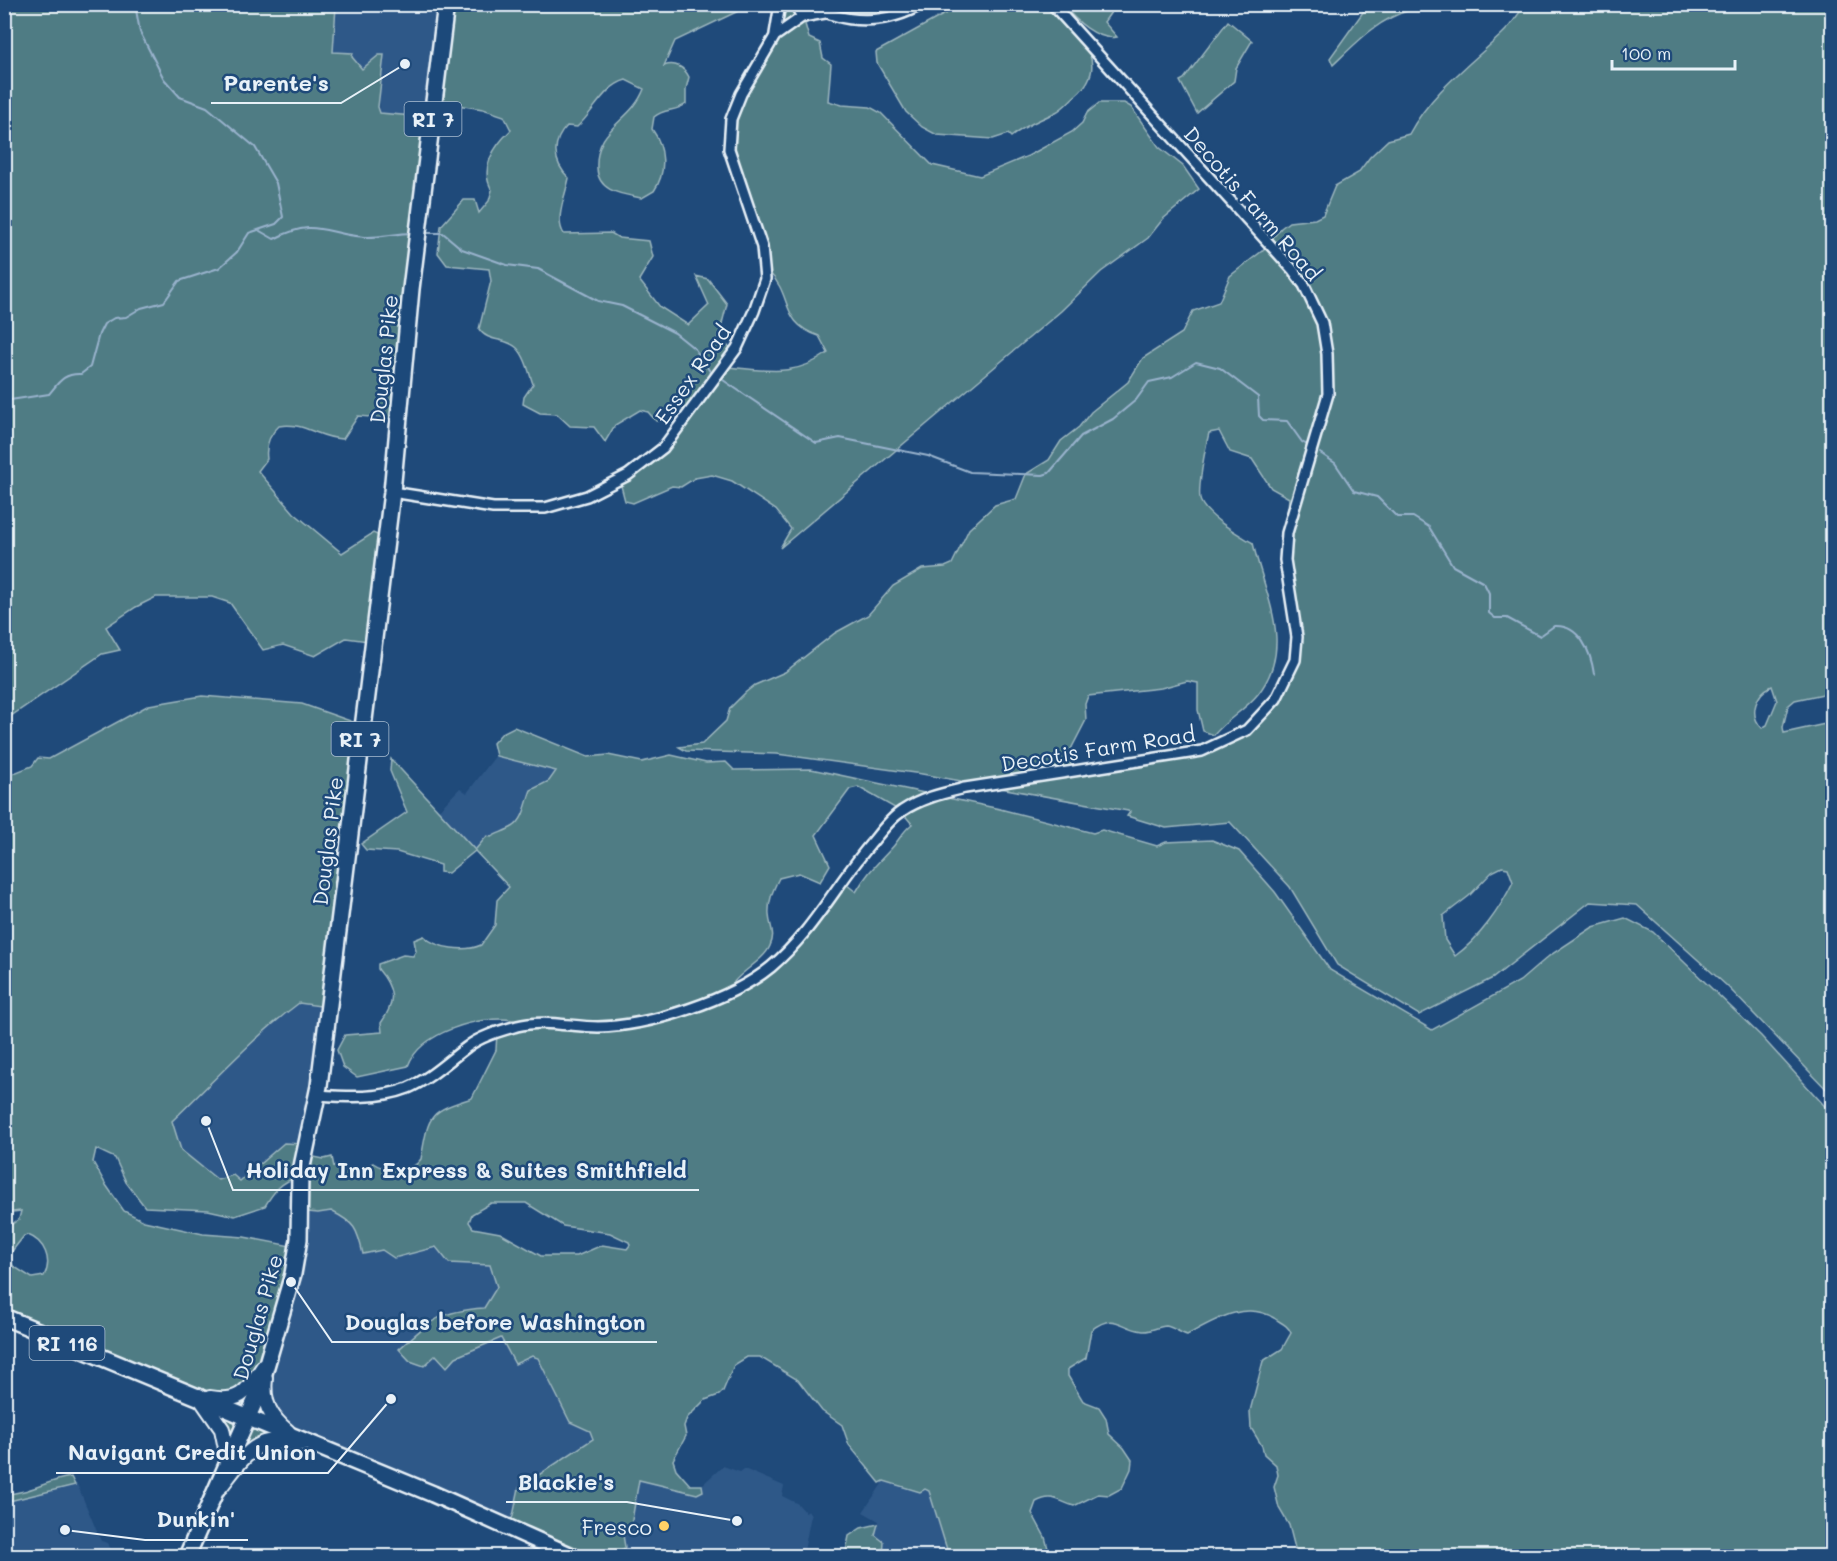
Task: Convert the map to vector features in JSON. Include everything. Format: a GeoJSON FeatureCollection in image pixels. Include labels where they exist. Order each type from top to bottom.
{"type":"FeatureCollection","features":[{"type":"Feature","properties":{"kind":"main road","name":"Douglas Pike"},"geometry":{"type":"LineString","coordinates":[[187,1557],[248,1417],[293,1274],[300,1239],[300,1176],[318,1095],[392,492],[418,235],[446,4]]}},
{"type":"Feature","properties":{"kind":"main road","name":"RI 116"},"geometry":{"type":"LineString","coordinates":[[4,1317],[443,1498],[572,1557]]}},
{"type":"Feature","properties":{"kind":"main road"},"geometry":{"type":"LineString","coordinates":[[199,1396],[226,1400],[237,1398],[251,1385],[267,1362]]}},
{"type":"Feature","properties":{"kind":"main road"},"geometry":{"type":"LineString","coordinates":[[267,1362],[265,1393],[271,1415],[291,1435],[307,1442]]}},
{"type":"Feature","properties":{"kind":"main road"},"geometry":{"type":"LineString","coordinates":[[199,1396],[222,1428],[229,1463]]}},
{"type":"Feature","properties":{"kind":"main road"},"geometry":{"type":"LineString","coordinates":[[216,1492],[240,1462],[262,1445],[272,1442],[299,1445],[307,1442]]}},
{"type":"Feature","properties":{"kind":"street"},"geometry":{"type":"LineString","coordinates":[[775,36],[780,4]]}},
{"type":"Feature","properties":{"kind":"street"},"geometry":{"type":"LineString","coordinates":[[795,4],[802,17]]}},
{"type":"Feature","properties":{"kind":"street"},"geometry":{"type":"LineString","coordinates":[[811,4],[825,13],[851,19],[878,19],[908,12],[922,4]]}},
{"type":"Feature","properties":{"kind":"street","name":"Decotis Farm Road"},"geometry":{"type":"LineString","coordinates":[[318,1095],[344,1097],[387,1094],[408,1088],[449,1063],[468,1046],[487,1036],[520,1025],[543,1023],[624,1026],[717,999],[770,968],[795,945],[869,845],[902,811],[936,795],[965,788],[1202,751],[1247,730],[1276,699],[1295,660],[1297,637],[1285,560],[1287,533],[1328,394],[1327,354],[1322,323],[1304,285],[1293,270],[1052,4]]}},
{"type":"Feature","properties":{"kind":"street","name":"Essex Road"},"geometry":{"type":"LineString","coordinates":[[392,492],[492,508],[544,508],[587,496],[628,475],[663,447],[737,348],[765,279],[762,247],[729,149],[731,119],[741,94],[775,36],[802,17],[825,13]]}},
{"type":"Feature","properties":{"kind":"shaded area"},"geometry":{"type":"Polygon","coordinates":[[[355,4],[443,6],[434,118],[380,113],[379,55],[362,70],[352,57],[333,52],[331,46],[336,6],[355,4]]]}},
{"type":"Feature","properties":{"kind":"shaded area"},"geometry":{"type":"Polygon","coordinates":[[[497,754],[556,770],[549,781],[527,799],[524,812],[515,825],[500,834],[487,836],[475,850],[438,811],[460,788],[467,793],[497,754]]]}},
{"type":"Feature","properties":{"kind":"shaded area"},"geometry":{"type":"Polygon","coordinates":[[[299,1003],[320,1006],[321,1004],[305,1142],[284,1143],[240,1181],[218,1181],[181,1150],[172,1121],[247,1046],[299,1003]]]}},
{"type":"Feature","properties":{"kind":"shaded area"},"geometry":{"type":"Polygon","coordinates":[[[298,1211],[318,1213],[331,1211],[345,1218],[358,1229],[363,1254],[382,1250],[394,1258],[436,1247],[449,1263],[490,1264],[497,1287],[484,1308],[458,1310],[432,1319],[400,1350],[424,1366],[435,1355],[442,1359],[456,1357],[501,1338],[538,1358],[570,1422],[590,1431],[592,1441],[519,1488],[513,1516],[507,1529],[248,1420],[266,1373],[298,1211]]]}},
{"type":"Feature","properties":{"kind":"shaded area"},"geometry":{"type":"Polygon","coordinates":[[[723,1466],[740,1472],[744,1469],[784,1486],[782,1496],[798,1504],[806,1513],[808,1510],[811,1515],[803,1556],[618,1556],[625,1547],[623,1535],[639,1480],[703,1491],[702,1485],[723,1466]]]}},
{"type":"Feature","properties":{"kind":"shaded area"},"geometry":{"type":"Polygon","coordinates":[[[884,1481],[929,1491],[949,1556],[883,1556],[885,1554],[875,1535],[879,1521],[863,1512],[884,1481]]]}},
{"type":"Feature","properties":{"kind":"shaded area"},"geometry":{"type":"Polygon","coordinates":[[[77,1484],[101,1541],[108,1543],[114,1556],[5,1556],[4,1502],[77,1484]]]}},
{"type":"Feature","properties":{"kind":"green space"},"geometry":{"type":"Polygon","coordinates":[[[16,4],[355,5],[336,6],[333,52],[353,53],[352,57],[362,69],[379,55],[384,55],[378,107],[380,113],[434,118],[396,419],[358,416],[343,439],[296,426],[279,426],[270,437],[267,445],[267,459],[258,471],[294,513],[342,553],[373,533],[384,538],[368,641],[346,638],[315,656],[283,645],[263,650],[230,603],[212,597],[156,597],[106,627],[120,650],[102,654],[5,720],[4,20],[16,4]]]}},
{"type":"Feature","properties":{"kind":"green space"},"geometry":{"type":"Polygon","coordinates":[[[436,5],[751,5],[675,41],[664,66],[679,66],[685,70],[689,77],[686,104],[654,117],[652,129],[660,144],[663,168],[654,191],[642,198],[619,193],[606,187],[598,176],[598,154],[602,143],[631,110],[644,89],[626,80],[611,88],[577,127],[567,126],[556,146],[557,159],[569,178],[560,214],[564,234],[611,233],[619,238],[649,241],[653,257],[639,280],[660,307],[688,325],[709,305],[696,276],[708,279],[727,304],[717,343],[737,349],[727,367],[791,369],[815,361],[828,353],[819,336],[806,330],[792,316],[776,280],[768,271],[729,135],[744,92],[781,31],[781,5],[921,5],[881,18],[820,15],[805,24],[809,38],[820,43],[823,58],[831,64],[828,101],[842,105],[870,107],[881,113],[932,165],[980,176],[1028,156],[1072,132],[1082,123],[1087,113],[1099,103],[1124,103],[1131,107],[1159,147],[1183,166],[1199,189],[1163,219],[1148,238],[1101,272],[1061,311],[780,548],[791,529],[776,510],[732,481],[712,475],[695,478],[681,487],[672,486],[633,503],[625,501],[620,482],[661,454],[693,417],[677,405],[662,421],[656,421],[648,412],[640,410],[615,425],[605,442],[594,427],[570,426],[557,414],[540,413],[523,404],[524,397],[533,384],[523,356],[513,345],[487,336],[479,329],[491,281],[489,269],[447,265],[438,253],[441,226],[464,200],[475,200],[479,213],[489,201],[492,190],[487,174],[490,158],[499,143],[511,130],[504,116],[483,109],[438,102],[442,6],[436,5]]]}},
{"type":"Feature","properties":{"kind":"green space"},"geometry":{"type":"Polygon","coordinates":[[[961,5],[1049,5],[1086,47],[1091,58],[1092,70],[1087,82],[1062,108],[1011,137],[1008,134],[993,139],[937,135],[922,127],[906,112],[877,63],[876,52],[961,5]]]}},
{"type":"Feature","properties":{"kind":"green space"},"geometry":{"type":"Polygon","coordinates":[[[1063,5],[1116,5],[1104,22],[1117,37],[1094,33],[1080,23],[1063,5]]]}},
{"type":"Feature","properties":{"kind":"green space"},"geometry":{"type":"Polygon","coordinates":[[[1368,5],[1412,5],[1410,10],[1388,19],[1368,33],[1333,65],[1330,58],[1368,5]]]}},
{"type":"Feature","properties":{"kind":"green space"},"geometry":{"type":"Polygon","coordinates":[[[1525,5],[1832,5],[1832,699],[1823,694],[1795,700],[1788,706],[1783,727],[1784,733],[1825,724],[1832,719],[1832,1095],[1727,986],[1637,905],[1590,902],[1493,978],[1419,1015],[1337,965],[1290,887],[1230,822],[1166,828],[1127,816],[1130,812],[1128,811],[922,774],[777,754],[686,751],[679,747],[702,744],[726,721],[730,708],[746,692],[755,685],[785,672],[835,633],[868,615],[893,586],[922,569],[945,567],[952,564],[969,529],[995,505],[1016,499],[1026,474],[1049,460],[1061,441],[1079,427],[1091,412],[1128,382],[1143,358],[1182,333],[1193,311],[1219,302],[1230,276],[1262,251],[1281,228],[1289,222],[1315,219],[1323,215],[1335,186],[1358,173],[1370,157],[1388,140],[1409,134],[1428,105],[1505,31],[1525,5]],[[1219,431],[1209,433],[1202,469],[1201,502],[1217,520],[1253,543],[1274,620],[1275,657],[1269,676],[1253,700],[1214,735],[1203,731],[1198,710],[1198,683],[1187,681],[1161,688],[1088,696],[1085,704],[1086,720],[1068,755],[1073,770],[1208,751],[1264,716],[1291,665],[1294,643],[1284,548],[1289,498],[1271,488],[1252,459],[1230,452],[1219,431]],[[1772,686],[1766,689],[1758,699],[1755,711],[1755,717],[1762,728],[1767,725],[1777,701],[1772,686]],[[1502,867],[1492,872],[1469,896],[1443,916],[1445,940],[1455,956],[1488,923],[1513,882],[1508,868],[1502,867]]]}},
{"type":"Feature","properties":{"kind":"green space"},"geometry":{"type":"Polygon","coordinates":[[[1228,21],[1252,41],[1236,68],[1234,81],[1197,113],[1180,81],[1184,79],[1228,21]]]}},
{"type":"Feature","properties":{"kind":"green space"},"geometry":{"type":"Polygon","coordinates":[[[202,696],[302,704],[356,723],[321,1004],[320,1006],[299,1003],[282,1016],[249,1045],[172,1121],[181,1150],[218,1180],[233,1175],[240,1181],[284,1143],[304,1144],[304,1155],[324,1159],[332,1157],[334,1167],[362,1169],[373,1163],[398,1170],[412,1167],[421,1159],[426,1133],[433,1117],[446,1107],[472,1098],[496,1050],[497,1032],[509,1029],[513,1020],[485,1020],[453,1028],[425,1044],[408,1066],[357,1077],[343,1067],[337,1050],[345,1035],[382,1032],[381,1023],[389,1009],[392,996],[388,983],[378,969],[378,964],[403,955],[413,956],[416,951],[414,940],[424,936],[436,944],[451,948],[460,949],[481,945],[495,925],[497,900],[509,887],[475,851],[448,873],[440,872],[440,865],[397,852],[366,850],[361,844],[407,812],[390,771],[391,759],[475,850],[487,836],[491,837],[518,823],[531,790],[549,781],[556,771],[496,756],[493,743],[502,733],[514,727],[588,757],[608,755],[642,762],[671,755],[706,763],[726,762],[734,770],[811,769],[1000,809],[1093,833],[1102,830],[1157,846],[1166,842],[1212,840],[1239,851],[1275,892],[1330,970],[1432,1030],[1520,981],[1549,956],[1593,927],[1625,918],[1653,932],[1761,1036],[1832,1114],[1832,1556],[1297,1556],[1289,1525],[1279,1508],[1274,1487],[1278,1475],[1276,1465],[1264,1454],[1251,1428],[1250,1411],[1263,1361],[1282,1349],[1291,1333],[1286,1326],[1274,1318],[1252,1311],[1229,1314],[1187,1335],[1166,1326],[1143,1331],[1112,1321],[1099,1324],[1091,1330],[1086,1358],[1068,1369],[1068,1376],[1083,1401],[1099,1407],[1106,1418],[1109,1434],[1124,1448],[1132,1460],[1131,1469],[1122,1488],[1109,1495],[1098,1494],[1074,1506],[1051,1498],[1036,1502],[1032,1513],[1045,1537],[1050,1556],[949,1556],[929,1491],[925,1489],[920,1492],[884,1481],[880,1483],[849,1445],[842,1425],[822,1411],[798,1380],[760,1357],[747,1357],[734,1365],[723,1391],[705,1400],[687,1418],[684,1426],[686,1436],[673,1460],[676,1469],[690,1485],[702,1485],[703,1491],[697,1494],[639,1480],[631,1526],[623,1535],[625,1547],[618,1556],[569,1556],[507,1529],[513,1516],[519,1488],[593,1439],[590,1431],[570,1422],[538,1358],[532,1356],[515,1364],[501,1338],[456,1357],[447,1367],[436,1355],[424,1366],[410,1361],[399,1349],[437,1319],[469,1309],[484,1308],[497,1287],[490,1265],[449,1263],[436,1247],[394,1258],[382,1250],[363,1254],[357,1232],[345,1219],[331,1211],[318,1213],[298,1211],[298,1177],[278,1188],[265,1206],[235,1216],[208,1210],[145,1207],[126,1182],[115,1158],[96,1149],[93,1162],[106,1185],[124,1211],[144,1221],[203,1234],[244,1237],[291,1246],[248,1419],[291,1438],[267,1442],[242,1461],[197,1400],[5,1318],[5,1229],[19,1219],[21,1211],[5,1213],[4,777],[32,766],[38,758],[49,759],[149,705],[202,696]],[[858,787],[850,789],[816,835],[830,865],[820,882],[799,873],[779,878],[769,905],[772,941],[763,956],[734,982],[735,991],[772,965],[842,881],[856,892],[912,824],[902,812],[858,787]],[[491,1203],[472,1214],[469,1222],[473,1228],[500,1233],[541,1256],[577,1256],[602,1245],[627,1249],[630,1245],[629,1242],[610,1233],[563,1226],[526,1203],[491,1203]],[[24,1236],[9,1255],[13,1266],[32,1278],[44,1276],[48,1264],[42,1246],[34,1238],[24,1236]]]}},
{"type":"Feature","properties":{"kind":"green space"},"geometry":{"type":"Polygon","coordinates":[[[71,1477],[75,1485],[5,1502],[5,1494],[21,1492],[71,1477]]]}},
{"type":"Feature","properties":{"kind":"green space"},"geometry":{"type":"Polygon","coordinates":[[[878,1524],[875,1535],[884,1542],[883,1556],[845,1556],[849,1536],[861,1528],[878,1524]]]}},
{"type":"Feature","properties":{"kind":"waterway"},"geometry":{"type":"LineString","coordinates":[[4,401],[49,394],[66,377],[81,374],[90,367],[104,324],[114,318],[126,317],[141,308],[164,302],[179,281],[219,268],[237,252],[249,233],[276,224],[283,217],[276,183],[255,147],[207,107],[180,97],[164,79],[140,32],[135,4]]}},
{"type":"Feature","properties":{"kind":"waterway"},"geometry":{"type":"LineString","coordinates":[[260,231],[274,239],[289,232],[311,228],[365,237],[412,233]]}},
{"type":"Feature","properties":{"kind":"waterway"},"geometry":{"type":"LineString","coordinates":[[424,233],[443,233],[462,249],[507,265],[538,269],[598,301],[622,306],[675,333],[695,349],[711,373]]}},
{"type":"Feature","properties":{"kind":"waterway"},"geometry":{"type":"LineString","coordinates":[[723,380],[816,443],[840,438],[928,456],[970,472],[1043,475],[1049,473],[1081,436],[1113,419],[1136,400],[1149,382],[1172,377],[1196,362],[1220,368],[1258,397],[1259,416],[1263,420],[1287,421],[1302,442],[1309,446]]}},
{"type":"Feature","properties":{"kind":"waterway"},"geometry":{"type":"LineString","coordinates":[[1320,453],[1335,463],[1354,491],[1377,497],[1397,517],[1413,517],[1429,527],[1453,566],[1484,583],[1489,593],[1489,613],[1495,618],[1507,618],[1540,636],[1554,626],[1571,630],[1583,641],[1594,674]]}},
{"type":"Feature","properties":{"kind":"place","name":"Parente's"},"geometry":{"type":"Point","coordinates":[405,64]}},
{"type":"Feature","properties":{"kind":"place","name":"Holiday Inn Express & Suites Smithfield"},"geometry":{"type":"Point","coordinates":[206,1121]}},
{"type":"Feature","properties":{"kind":"place","name":"Douglas before Washington"},"geometry":{"type":"Point","coordinates":[291,1282]}},
{"type":"Feature","properties":{"kind":"place","name":"Navigant Credit Union"},"geometry":{"type":"Point","coordinates":[391,1399]}},
{"type":"Feature","properties":{"kind":"place","name":"Blackie's"},"geometry":{"type":"Point","coordinates":[737,1521]}},
{"type":"Feature","properties":{"kind":"place","name":"Fresco"},"geometry":{"type":"Point","coordinates":[664,1526]}},
{"type":"Feature","properties":{"kind":"place","name":"Dunkin'"},"geometry":{"type":"Point","coordinates":[65,1530]}}]}
